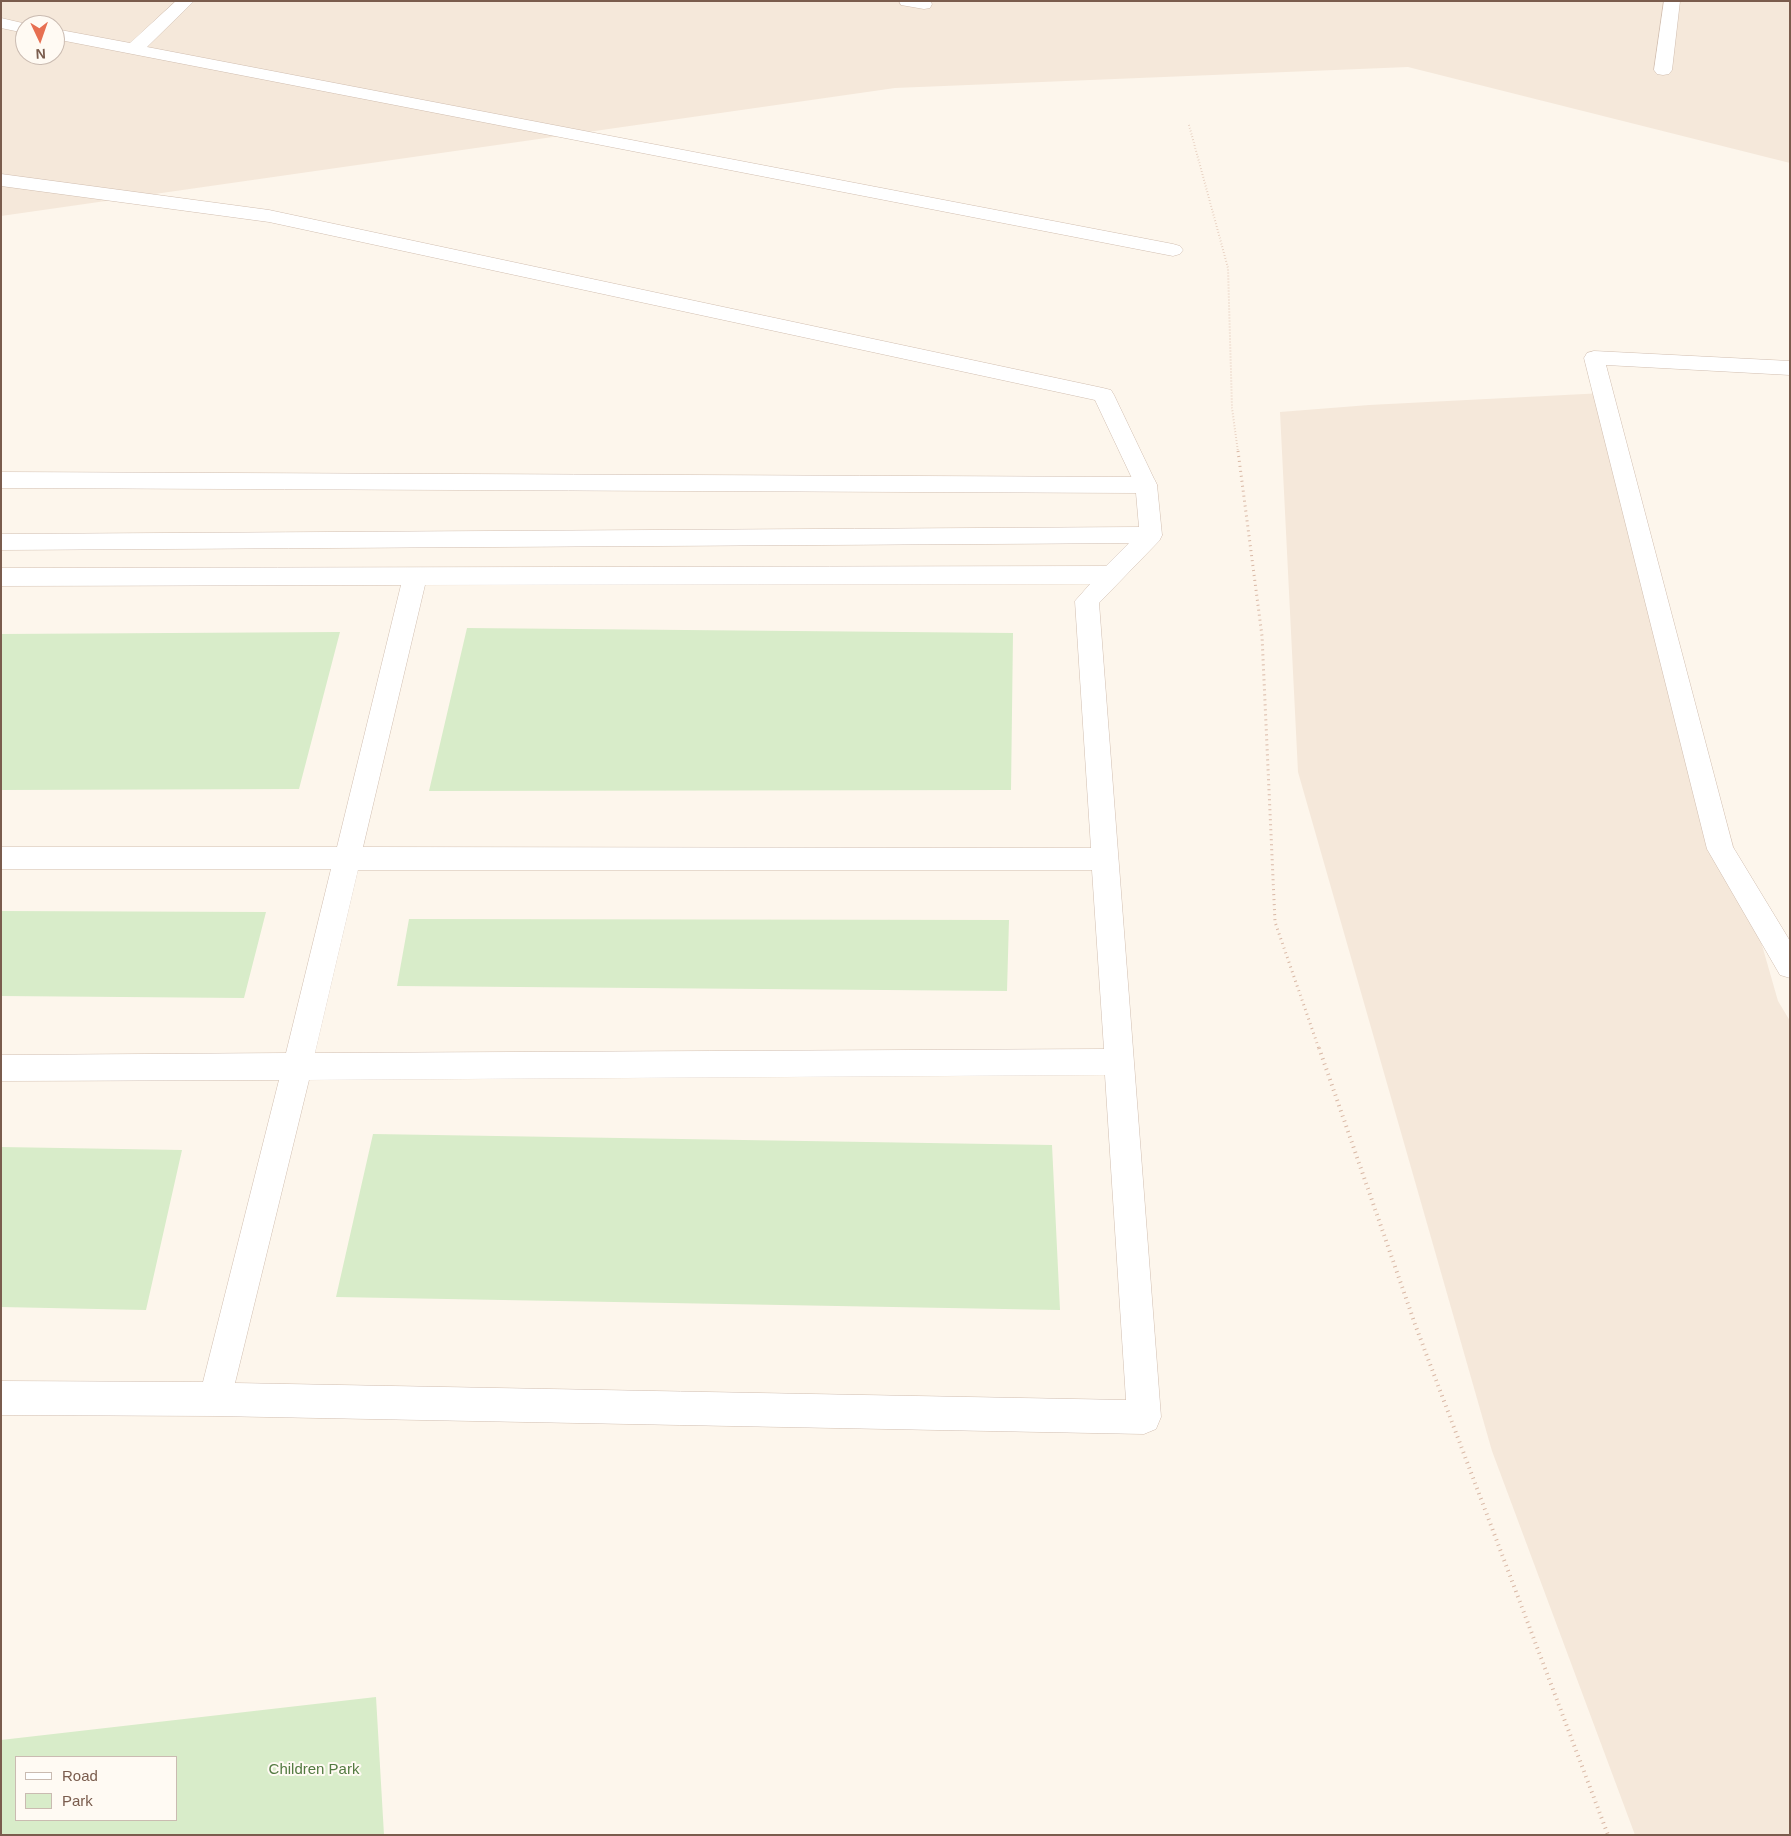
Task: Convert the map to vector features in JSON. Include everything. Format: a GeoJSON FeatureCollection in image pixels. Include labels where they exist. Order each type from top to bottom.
{"type":"FeatureCollection","features":[{"type":"Feature","properties":{"kind":"street"},"geometry":{"type":"LineString","coordinates":[[134,49],[186,1]]}},
{"type":"Feature","properties":{"kind":"street"},"geometry":{"type":"LineString","coordinates":[[1663,70],[1672,1]]}},
{"type":"Feature","properties":{"kind":"street"},"geometry":{"type":"LineString","coordinates":[[1,24],[15,26]]}},
{"type":"Feature","properties":{"kind":"street"},"geometry":{"type":"LineString","coordinates":[[65,36],[1173,250]]}},
{"type":"Feature","properties":{"kind":"street"},"geometry":{"type":"LineString","coordinates":[[1,180],[269,216],[1103,395],[1146,485],[1151,535],[1087,601],[1144,1416],[215,1399],[1,1398]]}},
{"type":"Feature","properties":{"kind":"street"},"geometry":{"type":"LineString","coordinates":[[1790,368],[1594,358],[1720,849],[1790,966]]}},
{"type":"Feature","properties":{"kind":"street"},"geometry":{"type":"LineString","coordinates":[[1,480],[1146,485]]}},
{"type":"Feature","properties":{"kind":"street"},"geometry":{"type":"LineString","coordinates":[[1,542],[1151,535]]}},
{"type":"Feature","properties":{"kind":"street"},"geometry":{"type":"LineString","coordinates":[[1,577],[1112,575]]}},
{"type":"Feature","properties":{"kind":"street"},"geometry":{"type":"LineString","coordinates":[[215,1399],[415,576]]}},
{"type":"Feature","properties":{"kind":"street"},"geometry":{"type":"LineString","coordinates":[[1,858],[1106,859]]}},
{"type":"Feature","properties":{"kind":"street"},"geometry":{"type":"LineString","coordinates":[[1,1068],[1120,1062]]}},
{"type":"Feature","properties":{"kind":"path"},"geometry":{"type":"LineString","coordinates":[[1189,125],[1228,268],[1232,408],[1262,636],[1275,922],[1416,1327],[1608,1835]]}},
{"type":"Feature","properties":{"kind":"shaded area"},"geometry":{"type":"Polygon","coordinates":[[[1,1],[1790,1],[1790,163],[1408,67],[895,88],[1,216],[1,1]]]}},
{"type":"Feature","properties":{"kind":"shaded area"},"geometry":{"type":"Polygon","coordinates":[[[1604,393],[1778,1001],[1790,1021],[1790,1835],[1635,1835],[1492,1451],[1298,772],[1280,412],[1369,405],[1604,393]]]}},
{"type":"Feature","properties":{"kind":"green space"},"geometry":{"type":"Polygon","coordinates":[[[467,628],[1013,633],[1011,790],[429,791],[467,628]]]}},
{"type":"Feature","properties":{"kind":"green space"},"geometry":{"type":"Polygon","coordinates":[[[340,632],[299,789],[1,790],[1,634],[340,632]]]}},
{"type":"Feature","properties":{"kind":"green space"},"geometry":{"type":"Polygon","coordinates":[[[1,911],[266,912],[244,998],[1,996],[1,911]]]}},
{"type":"Feature","properties":{"kind":"green space"},"geometry":{"type":"Polygon","coordinates":[[[409,919],[1009,920],[1007,991],[397,986],[409,919]]]}},
{"type":"Feature","properties":{"kind":"green space"},"geometry":{"type":"Polygon","coordinates":[[[373,1134],[1052,1145],[1060,1310],[336,1297],[373,1134]]]}},
{"type":"Feature","properties":{"kind":"green space"},"geometry":{"type":"Polygon","coordinates":[[[1,1147],[182,1150],[146,1310],[1,1307],[1,1147]]]}},
{"type":"Feature","properties":{"kind":"green space","name":"Children Park"},"geometry":{"type":"Polygon","coordinates":[[[376,1697],[384,1835],[1,1835],[1,1740],[376,1697]]]}}]}
